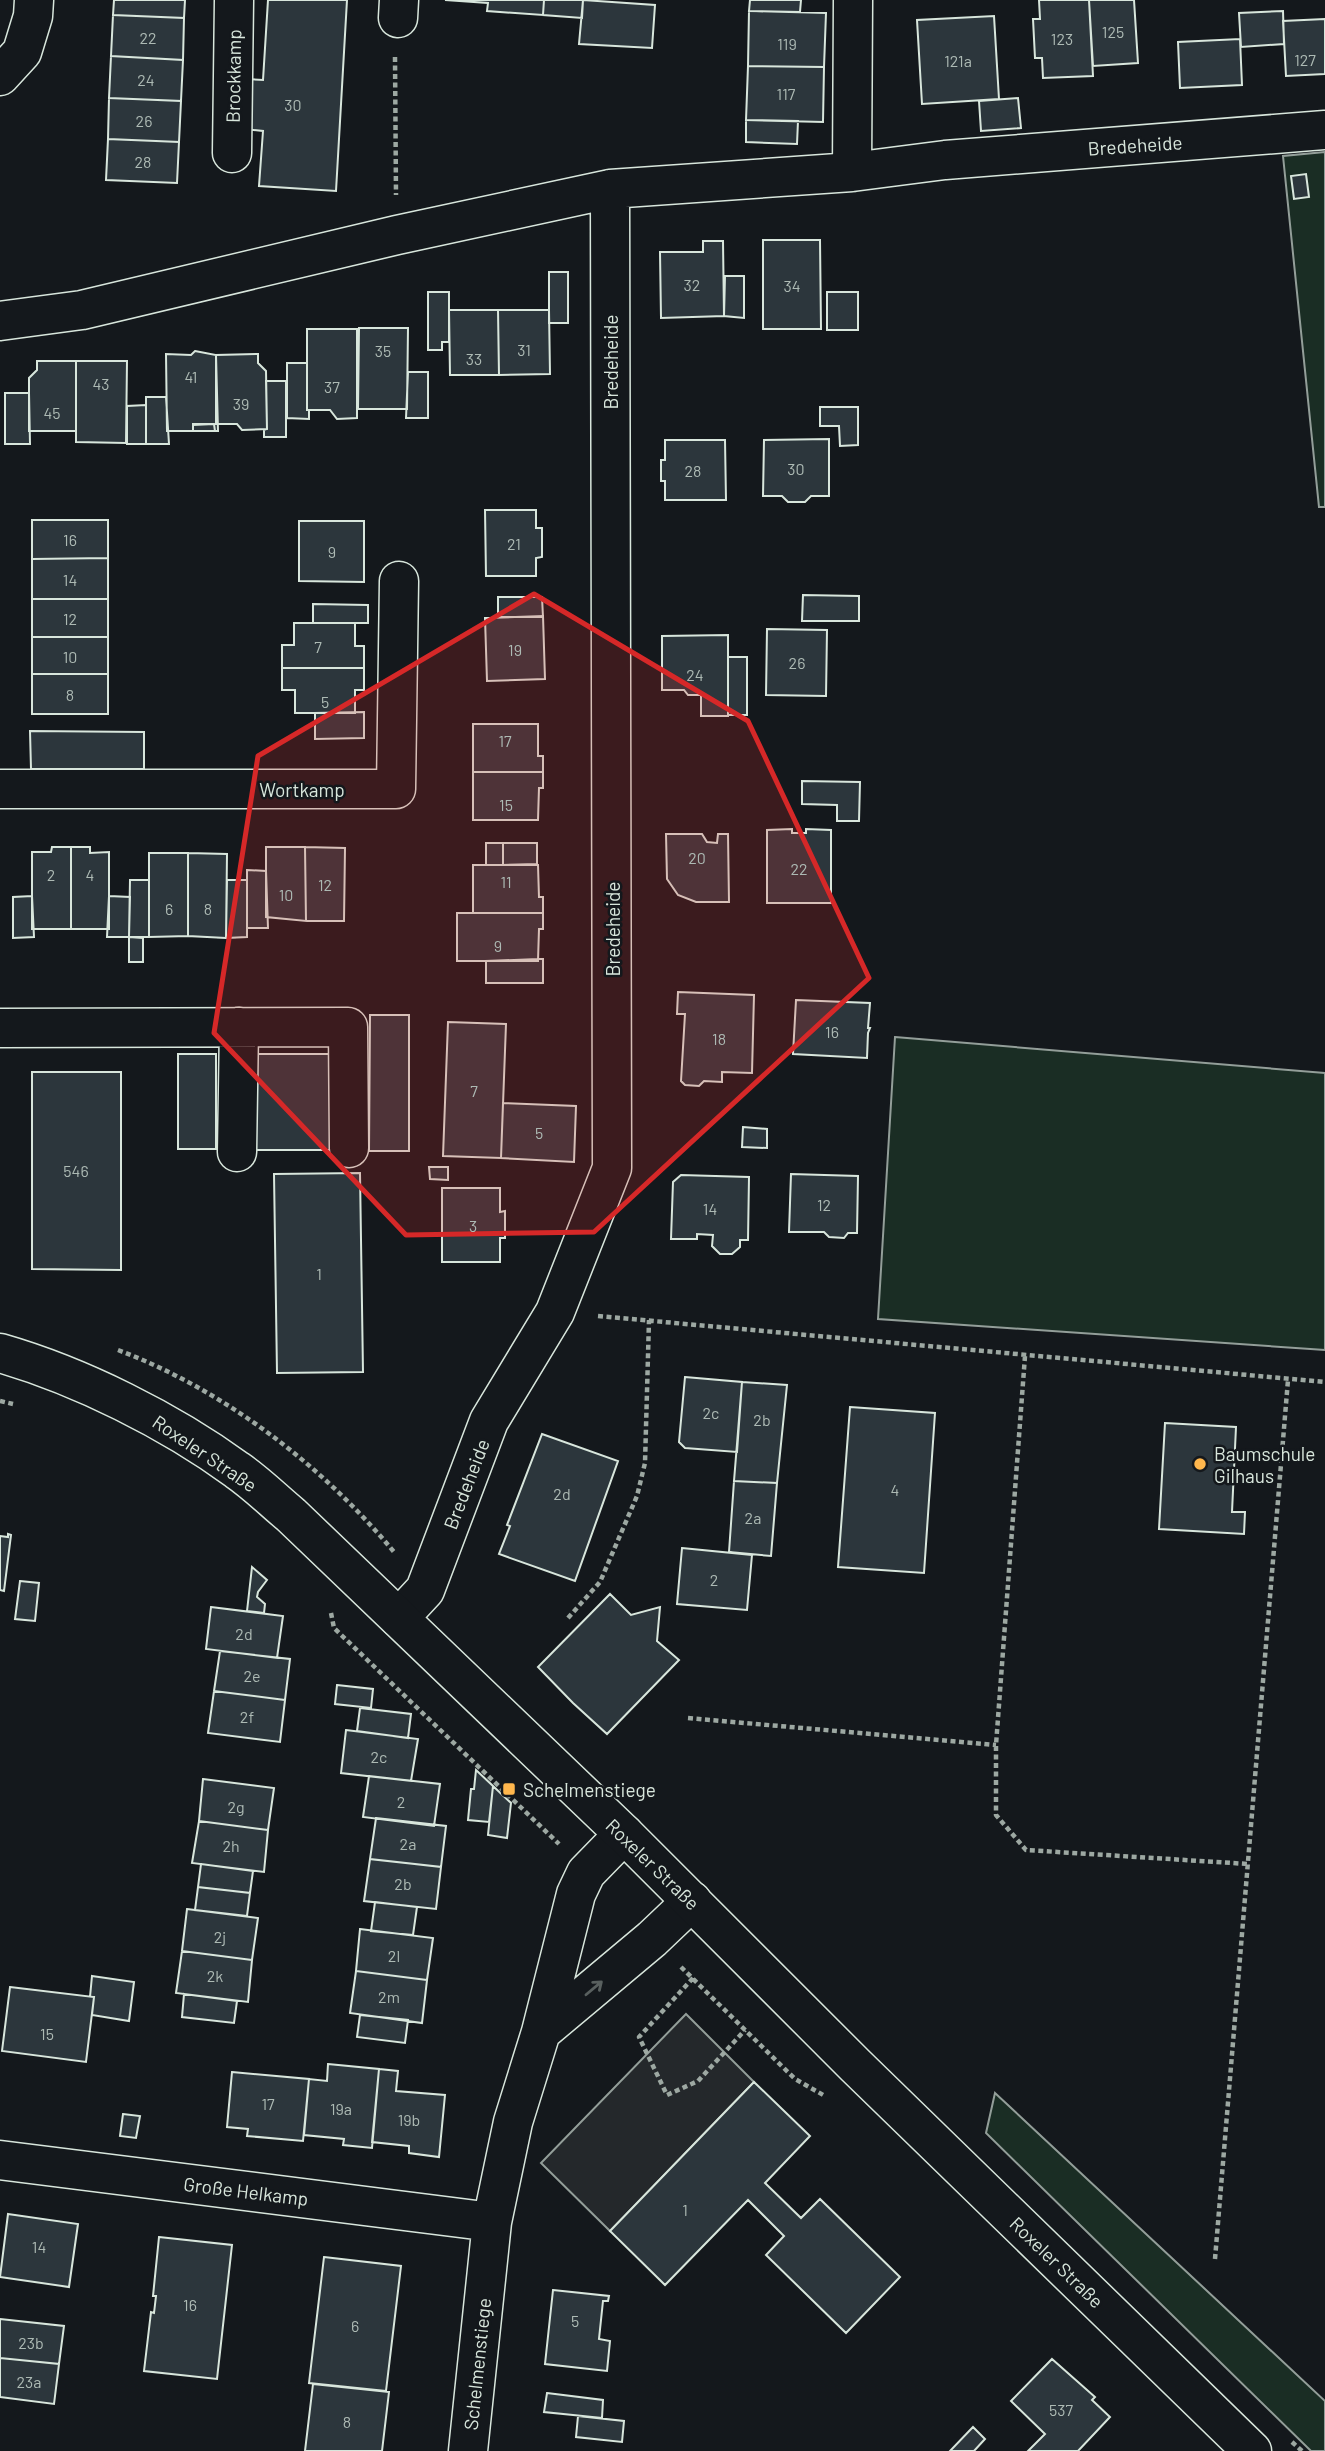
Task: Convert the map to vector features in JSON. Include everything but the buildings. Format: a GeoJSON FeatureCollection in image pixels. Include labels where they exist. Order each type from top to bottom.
{"type":"FeatureCollection","features":[{"type":"Feature","properties":{"kind":"street"},"geometry":{"type":"LineString","coordinates":[[0,76],[22,51],[33,16],[34,0]]}},
{"type":"Feature","properties":{"kind":"street","name":"Brockkamp"},"geometry":{"type":"LineString","coordinates":[[232,153],[234,0]]}},
{"type":"Feature","properties":{"kind":"street"},"geometry":{"type":"LineString","coordinates":[[852,172],[853,0]]}},
{"type":"Feature","properties":{"kind":"street","name":"Bredeheide"},"geometry":{"type":"LineString","coordinates":[[0,321],[82,310],[397,235],[610,189],[852,172],[945,160],[1325,130]]}},
{"type":"Feature","properties":{"kind":"street","name":"Bredeheide"},"geometry":{"type":"LineString","coordinates":[[399,1618],[425,1590],[489,1422],[555,1312],[612,1168],[610,189]]}},
{"type":"Feature","properties":{"kind":"street","name":"Wortkamp"},"geometry":{"type":"LineString","coordinates":[[0,789],[396,789],[399,581]]}},
{"type":"Feature","properties":{"kind":"street"},"geometry":{"type":"LineString","coordinates":[[237,1152],[239,1027]]}},
{"type":"Feature","properties":{"kind":"street"},"geometry":{"type":"LineString","coordinates":[[0,1028],[348,1027],[349,1148]]}},
{"type":"Feature","properties":{"kind":"street","name":"Roxeler Straße"},"geometry":{"type":"LineString","coordinates":[[0,1353],[124,1402],[178,1431],[237,1470],[290,1515],[624,1834],[856,2066],[1252,2451]]}},
{"type":"Feature","properties":{"kind":"street","name":"Schelmenstiege"},"geometry":{"type":"LineString","coordinates":[[468,2451],[492,2222],[513,2122],[541,2032],[576,1894],[586,1873],[624,1834]]}},
{"type":"Feature","properties":{"kind":"street"},"geometry":{"type":"LineString","coordinates":[[541,2032],[652,1939],[692,1901]]}},
{"type":"Feature","properties":{"kind":"street","name":"Große Helkamp"},"geometry":{"type":"LineString","coordinates":[[0,2160],[492,2222]]}},
{"type":"Feature","properties":{"kind":"path"},"geometry":{"type":"LineString","coordinates":[[397,235],[394,33],[398,9]]}},
{"type":"Feature","properties":{"kind":"path"},"geometry":{"type":"LineString","coordinates":[[555,1312],[1325,1382]]}},
{"type":"Feature","properties":{"kind":"path"},"geometry":{"type":"LineString","coordinates":[[568,1618],[600,1582],[637,1496],[645,1463],[649,1320]]}},
{"type":"Feature","properties":{"kind":"path"},"geometry":{"type":"LineString","coordinates":[[1026,1356],[996,1745],[996,1815],[1026,1850],[1248,1864]]}},
{"type":"Feature","properties":{"kind":"path"},"geometry":{"type":"LineString","coordinates":[[1215,2259],[1288,1380]]}},
{"type":"Feature","properties":{"kind":"path"},"geometry":{"type":"LineString","coordinates":[[0,1401],[25,1407]]}},
{"type":"Feature","properties":{"kind":"path"},"geometry":{"type":"LineString","coordinates":[[330,1608],[334,1628],[541,1824],[586,1873]]}},
{"type":"Feature","properties":{"kind":"path"},"geometry":{"type":"LineString","coordinates":[[688,1718],[996,1745]]}},
{"type":"Feature","properties":{"kind":"path"},"geometry":{"type":"LineString","coordinates":[[693,1978],[639,2037],[667,2095],[698,2081],[745,2030]]}},
{"type":"Feature","properties":{"kind":"highlighted area"},"geometry":{"type":"Polygon","coordinates":[[[534,594],[748,721],[869,978],[594,1232],[406,1235],[214,1033],[258,756],[534,594]]]}},
{"type":"Feature","properties":{"kind":"green space"},"geometry":{"type":"Polygon","coordinates":[[[1325,152],[1325,507],[1319,507],[1283,156],[1325,152]]]}},
{"type":"Feature","properties":{"kind":"green space"},"geometry":{"type":"Polygon","coordinates":[[[895,1037],[1325,1073],[1325,1350],[878,1319],[895,1037]]]}},
{"type":"Feature","properties":{"kind":"green space"},"geometry":{"type":"Polygon","coordinates":[[[995,2093],[1325,2401],[1325,2451],[1311,2451],[986,2133],[995,2093]]]}},
{"type":"Feature","properties":{"kind":"shaded area"},"geometry":{"type":"Polygon","coordinates":[[[686,2014],[754,2082],[610,2231],[541,2163],[686,2014]]]}},
{"type":"Feature","properties":{"kind":"place","name":"Baumschule Gilhaus"},"geometry":{"type":"Point","coordinates":[1200,1464]}},
{"type":"Feature","properties":{"kind":"place","name":"Schelmenstiege"},"geometry":{"type":"Point","coordinates":[509,1789]}}]}
